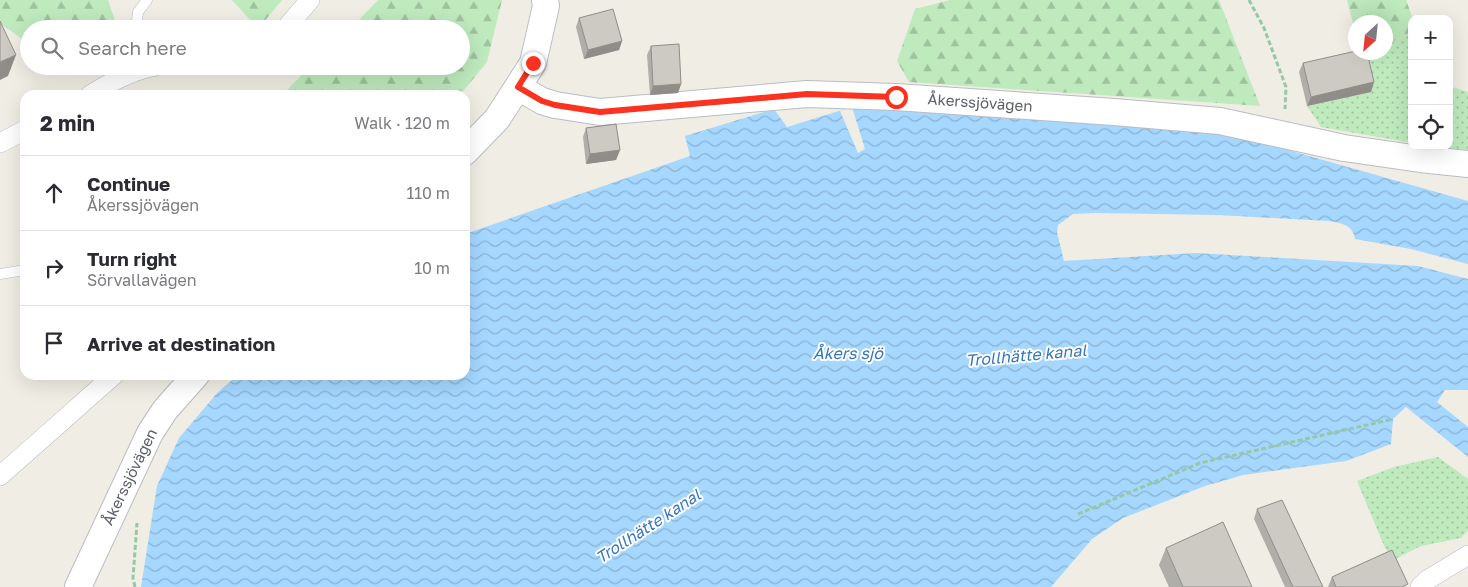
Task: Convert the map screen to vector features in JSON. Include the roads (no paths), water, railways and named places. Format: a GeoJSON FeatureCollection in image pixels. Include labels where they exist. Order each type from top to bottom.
{"type":"FeatureCollection","features":[{"type":"Feature","properties":{"kind":"street"},"geometry":{"type":"LineString","coordinates":[[293,20],[310,0]]}},
{"type":"Feature","properties":{"kind":"street"},"geometry":{"type":"LineString","coordinates":[[470,147],[497,119],[533,63],[546,6],[545,0]]}},
{"type":"Feature","properties":{"kind":"street"},"geometry":{"type":"LineString","coordinates":[[98,90],[125,75]]}},
{"type":"Feature","properties":{"kind":"street","name":"Åkerssjövägen"},"geometry":{"type":"LineString","coordinates":[[518,87],[542,101],[555,105],[600,112],[807,94],[886,97],[1114,112],[1220,121],[1344,148],[1468,164]]}},
{"type":"Feature","properties":{"kind":"street"},"geometry":{"type":"LineString","coordinates":[[0,142],[20,132]]}},
{"type":"Feature","properties":{"kind":"street"},"geometry":{"type":"LineString","coordinates":[[0,476],[108,380]]}},
{"type":"Feature","properties":{"kind":"street","name":"Åkerssjövägen"},"geometry":{"type":"LineString","coordinates":[[78,587],[150,433],[166,410],[192,380]]}},
{"type":"Feature","properties":{"kind":"street"},"geometry":{"type":"LineString","coordinates":[[1420,587],[1427,580],[1468,555]]}},
{"type":"Feature","properties":{"kind":"lane"},"geometry":{"type":"LineString","coordinates":[[137,20],[138,12],[147,0]]}},
{"type":"Feature","properties":{"kind":"lane"},"geometry":{"type":"LineString","coordinates":[[0,274],[20,271]]}},
{"type":"Feature","properties":{"kind":"water","name":"Åkers sjö"},"geometry":{"type":"Polygon","coordinates":[[[852,107],[1179,128],[1249,139],[1468,201],[1468,264],[1411,249],[1355,239],[1354,234],[1349,228],[1329,221],[1219,215],[1095,213],[1073,214],[1058,225],[1057,232],[1064,261],[1196,253],[1418,266],[1468,279],[1468,390],[1445,390],[1437,402],[1468,427],[1468,457],[1406,407],[1393,419],[1391,444],[1346,461],[1243,475],[1205,486],[1123,518],[1092,539],[1051,587],[141,587],[157,486],[179,438],[218,392],[232,380],[470,380],[470,232],[690,156],[685,136],[774,109],[787,127],[852,107]]]}},
{"type":"Feature","properties":{"kind":"water label","name":"Trollhätte kanal"},"geometry":{"type":"Point","coordinates":[1026,355]}},
{"type":"Feature","properties":{"kind":"water label","name":"Trollhätte kanal"},"geometry":{"type":"Point","coordinates":[648,526]}}]}
